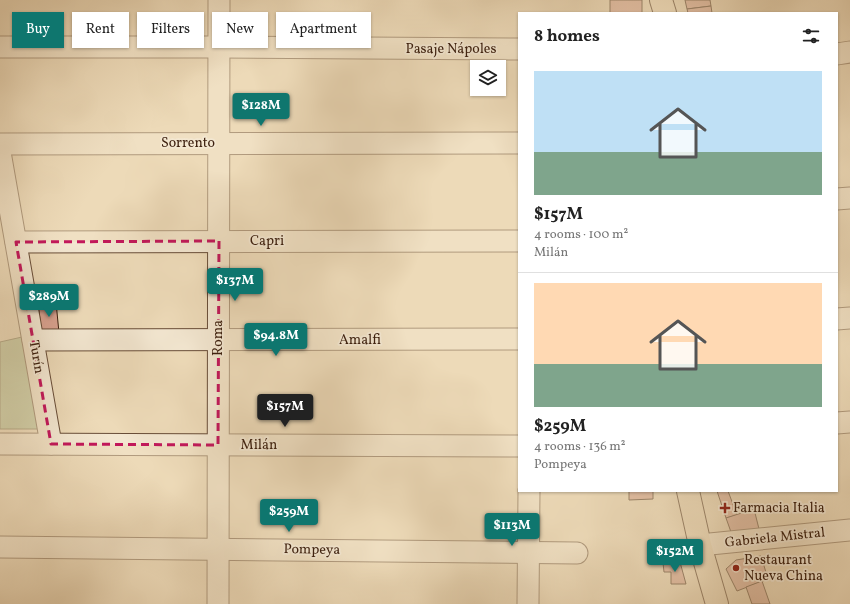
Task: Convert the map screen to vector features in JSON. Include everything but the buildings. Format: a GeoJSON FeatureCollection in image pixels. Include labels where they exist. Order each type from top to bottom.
{"type":"FeatureCollection","features":[{"type":"Feature","properties":{"kind":"main road"},"geometry":{"type":"LineString","coordinates":[[661,0],[665,12]]}},
{"type":"Feature","properties":{"kind":"main road"},"geometry":{"type":"LineString","coordinates":[[688,492],[700,545],[717,604]]}},
{"type":"Feature","properties":{"kind":"street","name":"Roma"},"geometry":{"type":"LineString","coordinates":[[219,0],[219,12]]}},
{"type":"Feature","properties":{"kind":"street","name":"Pasaje Nápoles"},"geometry":{"type":"LineString","coordinates":[[0,47],[212,47]]}},
{"type":"Feature","properties":{"kind":"street","name":"Pasaje Nápoles"},"geometry":{"type":"LineString","coordinates":[[268,47],[518,49]]}},
{"type":"Feature","properties":{"kind":"street","name":"Roma"},"geometry":{"type":"LineString","coordinates":[[218,604],[219,48]]}},
{"type":"Feature","properties":{"kind":"street"},"geometry":{"type":"LineString","coordinates":[[838,54],[850,52]]}},
{"type":"Feature","properties":{"kind":"street","name":"Sorrento"},"geometry":{"type":"LineString","coordinates":[[0,144],[518,144]]}},
{"type":"Feature","properties":{"kind":"street","name":"Turín"},"geometry":{"type":"LineString","coordinates":[[0,152],[51,444]]}},
{"type":"Feature","properties":{"kind":"street"},"geometry":{"type":"LineString","coordinates":[[838,199],[850,198]]}},
{"type":"Feature","properties":{"kind":"street","name":"Capri"},"geometry":{"type":"LineString","coordinates":[[16,242],[518,241]]}},
{"type":"Feature","properties":{"kind":"street"},"geometry":{"type":"LineString","coordinates":[[838,319],[850,318]]}},
{"type":"Feature","properties":{"kind":"street","name":"Amalfi"},"geometry":{"type":"LineString","coordinates":[[33,340],[518,339]]}},
{"type":"Feature","properties":{"kind":"street"},"geometry":{"type":"LineString","coordinates":[[838,423],[850,422]]}},
{"type":"Feature","properties":{"kind":"street","name":"Milán"},"geometry":{"type":"LineString","coordinates":[[0,444],[518,446]]}},
{"type":"Feature","properties":{"kind":"street"},"geometry":{"type":"LineString","coordinates":[[528,604],[529,492]]}},
{"type":"Feature","properties":{"kind":"street","name":"Gabriela Mistral"},"geometry":{"type":"LineString","coordinates":[[700,545],[850,530]]}},
{"type":"Feature","properties":{"kind":"street","name":"Pompeya"},"geometry":{"type":"LineString","coordinates":[[0,547],[577,553]]}},
{"type":"Feature","properties":{"kind":"highlighted area"},"geometry":{"type":"Polygon","coordinates":[[[219,241],[218,445],[51,444],[16,242],[219,241]]]}},
{"type":"Feature","properties":{"kind":"green space"},"geometry":{"type":"Polygon","coordinates":[[[22,337],[39,429],[0,429],[0,342],[22,337]]]}},
{"type":"Feature","properties":{"kind":"place","name":"Farmacia Italia"},"geometry":{"type":"Point","coordinates":[725,508]}},
{"type":"Feature","properties":{"kind":"place","name":"Restaurant Nueva China"},"geometry":{"type":"Point","coordinates":[736,568]}}]}
